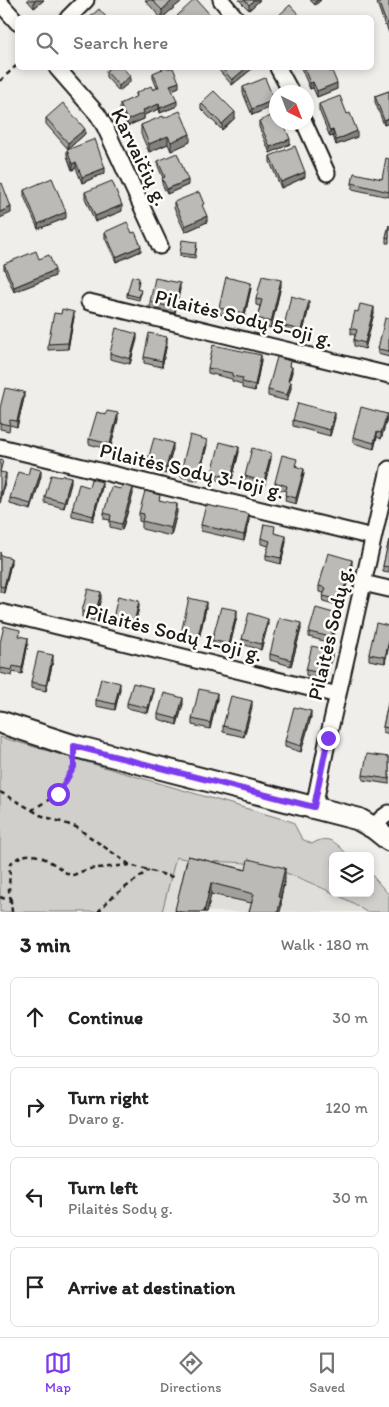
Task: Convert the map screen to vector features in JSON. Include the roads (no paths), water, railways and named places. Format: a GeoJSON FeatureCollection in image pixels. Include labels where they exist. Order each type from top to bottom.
{"type":"FeatureCollection","features":[{"type":"Feature","properties":{"kind":"main road"},"geometry":{"type":"LineString","coordinates":[[0,722],[74,746],[314,807],[384,827]]}},
{"type":"Feature","properties":{"kind":"street"},"geometry":{"type":"LineString","coordinates":[[71,15],[86,0]]}},
{"type":"Feature","properties":{"kind":"street"},"geometry":{"type":"LineString","coordinates":[[221,0],[234,15]]}},
{"type":"Feature","properties":{"kind":"street"},"geometry":{"type":"LineString","coordinates":[[0,3],[15,20]]}},
{"type":"Feature","properties":{"kind":"street","name":"Karvaičių g."},"geometry":{"type":"LineString","coordinates":[[59,70],[98,115],[105,127],[160,246]]}},
{"type":"Feature","properties":{"kind":"street"},"geometry":{"type":"LineString","coordinates":[[279,70],[287,85]]}},
{"type":"Feature","properties":{"kind":"street"},"geometry":{"type":"LineString","coordinates":[[308,130],[327,173]]}},
{"type":"Feature","properties":{"kind":"street","name":"Pilaitės Sodų 5-oji g."},"geometry":{"type":"LineString","coordinates":[[89,302],[389,375]]}},
{"type":"Feature","properties":{"kind":"street","name":"Pilaitės Sodų 3-ioji g."},"geometry":{"type":"LineString","coordinates":[[0,447],[373,537]]}},
{"type":"Feature","properties":{"kind":"street","name":"Pilaitės Sodų g."},"geometry":{"type":"LineString","coordinates":[[314,807],[373,537],[386,498],[389,469]]}},
{"type":"Feature","properties":{"kind":"street"},"geometry":{"type":"LineString","coordinates":[[363,584],[389,589]]}},
{"type":"Feature","properties":{"kind":"street","name":"Pilaitės Sodų 1-oji g."},"geometry":{"type":"LineString","coordinates":[[0,612],[338,695]]}}]}
